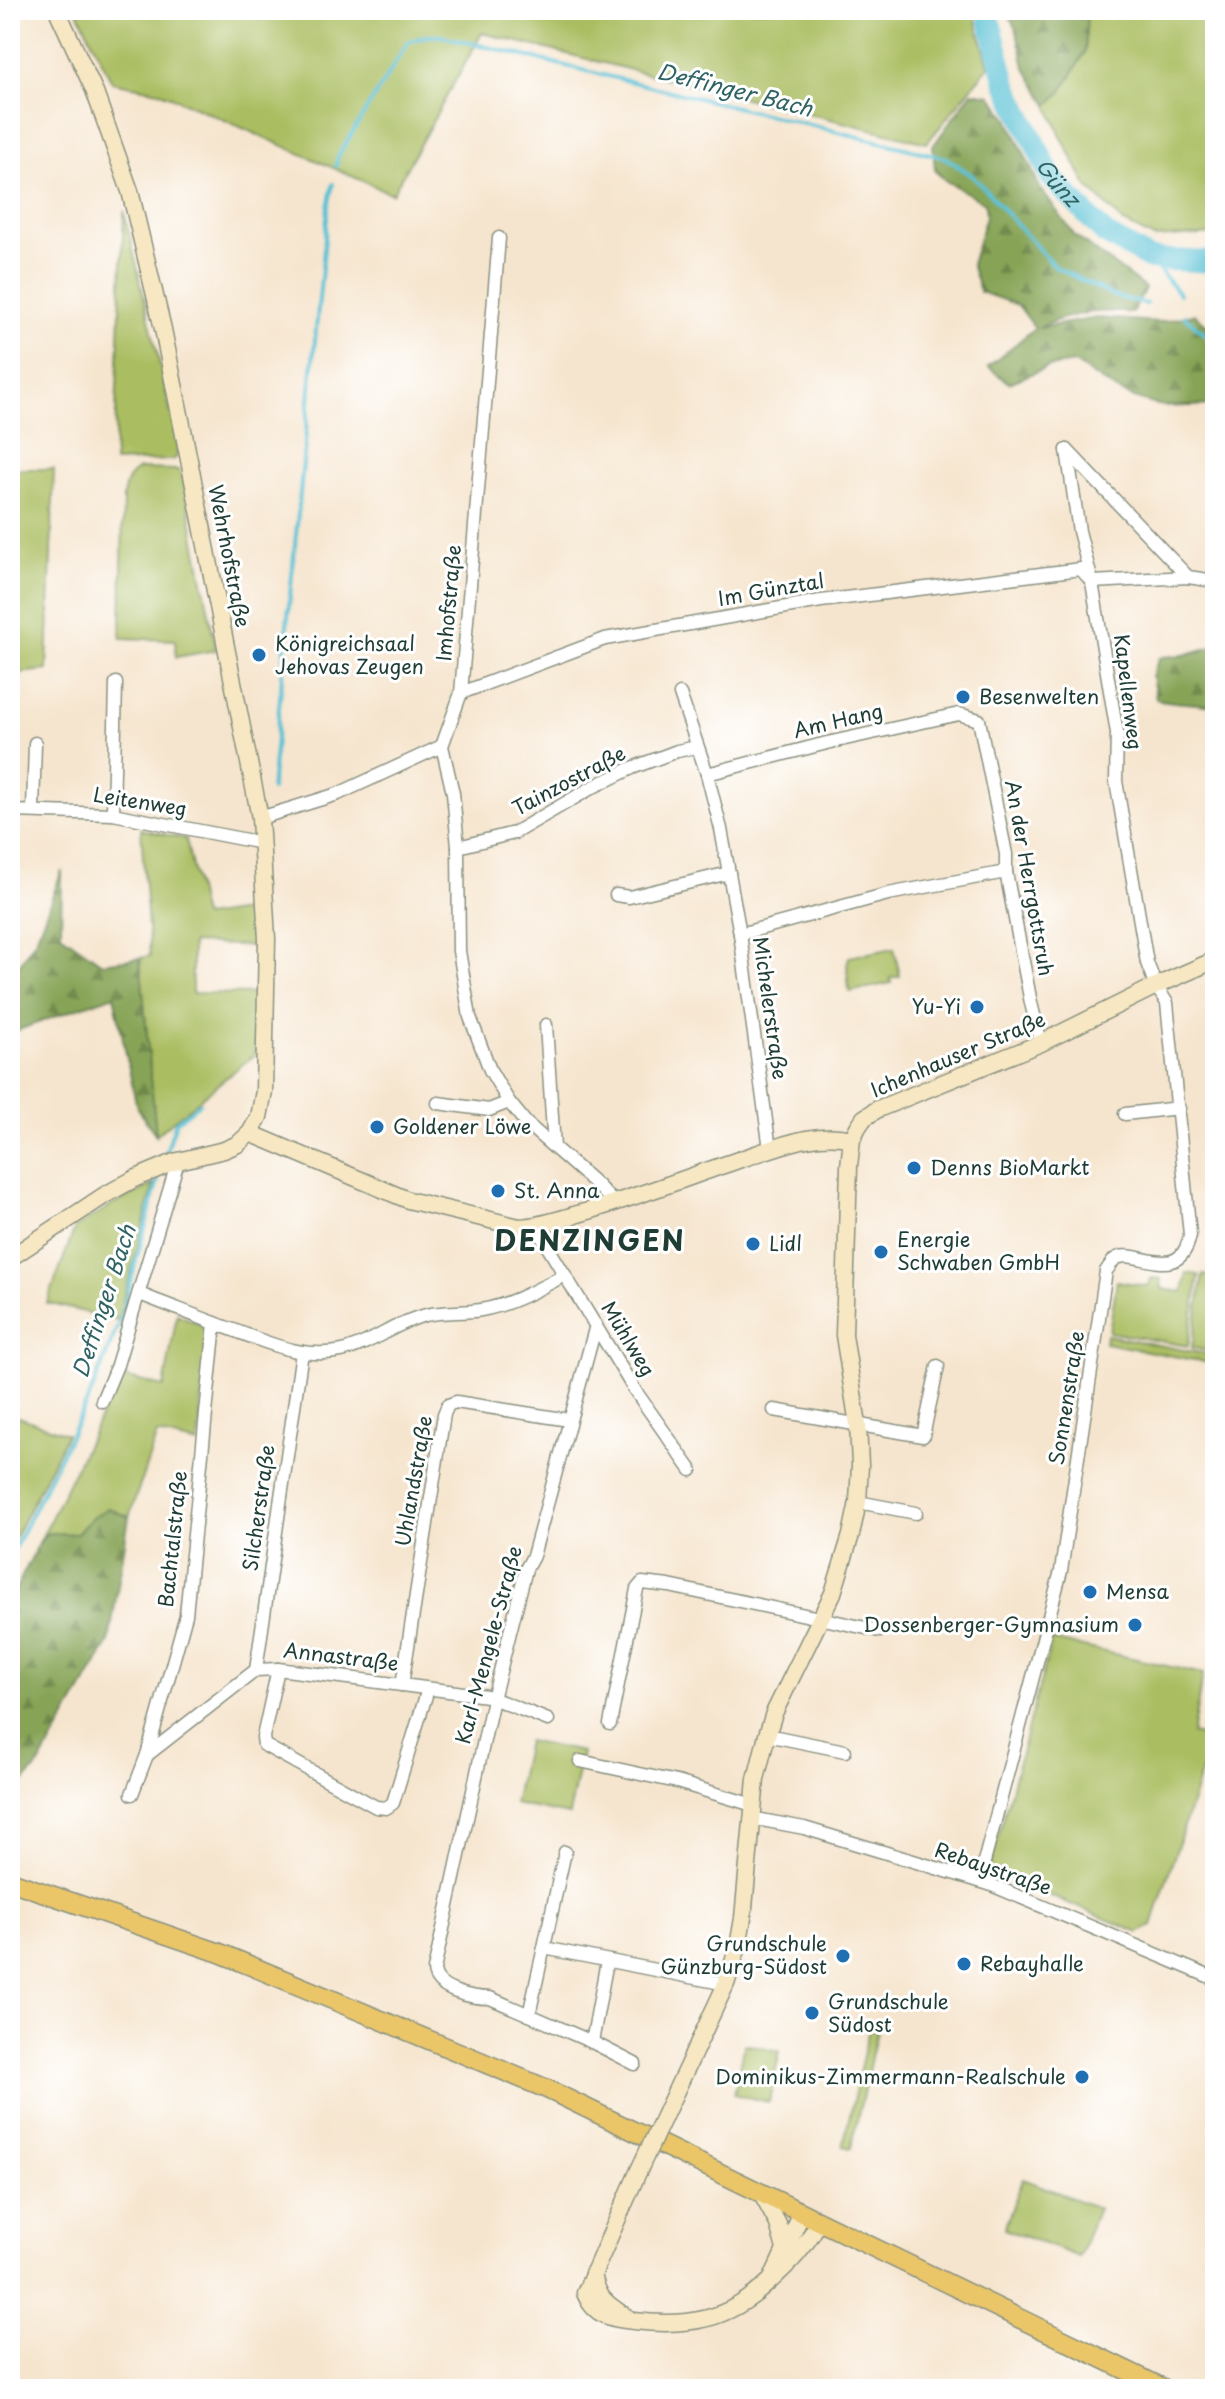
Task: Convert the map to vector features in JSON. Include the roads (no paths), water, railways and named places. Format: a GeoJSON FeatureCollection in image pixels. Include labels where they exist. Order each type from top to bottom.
{"type":"FeatureCollection","features":[{"type":"Feature","properties":{"kind":"main road"},"geometry":{"type":"LineString","coordinates":[[10,1881],[220,1953],[547,2089],[1165,2389]]}},
{"type":"Feature","properties":{"kind":"street","name":"Wehrhofstraße"},"geometry":{"type":"LineString","coordinates":[[57,10],[94,90],[130,191],[163,329],[260,818],[267,939],[264,1091],[259,1117],[250,1133]]}},
{"type":"Feature","properties":{"kind":"street","name":"Imhofstraße"},"geometry":{"type":"LineString","coordinates":[[442,746],[461,693],[499,238]]}},
{"type":"Feature","properties":{"kind":"street","name":"Kapellenweg"},"geometry":{"type":"LineString","coordinates":[[1156,986],[1147,963],[1116,781],[1117,733],[1067,450],[1188,577]]}},
{"type":"Feature","properties":{"kind":"street","name":"Im Günztal"},"geometry":{"type":"LineString","coordinates":[[461,693],[605,639],[821,601],[1081,569],[1092,582]]}},
{"type":"Feature","properties":{"kind":"street"},"geometry":{"type":"LineString","coordinates":[[1092,582],[1188,577],[1215,581]]}},
{"type":"Feature","properties":{"kind":"street"},"geometry":{"type":"LineString","coordinates":[[113,814],[116,683]]}},
{"type":"Feature","properties":{"kind":"street","name":"Michelerstraße"},"geometry":{"type":"LineString","coordinates":[[680,694],[707,774],[721,829],[740,934],[770,1149]]}},
{"type":"Feature","properties":{"kind":"street","name":"Am Hang"},"geometry":{"type":"LineString","coordinates":[[707,774],[959,714],[979,720]]}},
{"type":"Feature","properties":{"kind":"street","name":"An der Herrgottsruh"},"geometry":{"type":"LineString","coordinates":[[979,720],[1041,1043]]}},
{"type":"Feature","properties":{"kind":"street"},"geometry":{"type":"LineString","coordinates":[[33,810],[35,743]]}},
{"type":"Feature","properties":{"kind":"street"},"geometry":{"type":"LineString","coordinates":[[260,818],[338,794],[442,746],[453,793],[458,847],[459,951],[470,1017],[490,1070],[509,1102],[526,1123],[614,1203]]}},
{"type":"Feature","properties":{"kind":"street","name":"Tainzostraße"},"geometry":{"type":"LineString","coordinates":[[458,847],[514,833],[632,768],[697,747]]}},
{"type":"Feature","properties":{"kind":"street","name":"Leitenweg"},"geometry":{"type":"LineString","coordinates":[[10,811],[113,814],[262,843]]}},
{"type":"Feature","properties":{"kind":"street"},"geometry":{"type":"LineString","coordinates":[[740,934],[888,894],[1006,872]]}},
{"type":"Feature","properties":{"kind":"street"},"geometry":{"type":"LineString","coordinates":[[616,895],[629,897],[729,873]]}},
{"type":"Feature","properties":{"kind":"street","name":"Ichenhauser Straße"},"geometry":{"type":"LineString","coordinates":[[852,1139],[864,1118],[878,1109],[1041,1043],[1215,960]]}},
{"type":"Feature","properties":{"kind":"street","name":"Sonnenstraße"},"geometry":{"type":"LineString","coordinates":[[979,1881],[1061,1571],[1106,1271],[1113,1260],[1120,1257],[1163,1262],[1176,1260],[1187,1250],[1190,1235],[1167,1003],[1156,986]]}},
{"type":"Feature","properties":{"kind":"street"},"geometry":{"type":"LineString","coordinates":[[546,1025],[554,1147]]}},
{"type":"Feature","properties":{"kind":"street"},"geometry":{"type":"LineString","coordinates":[[438,1103],[489,1110],[509,1102]]}},
{"type":"Feature","properties":{"kind":"street"},"geometry":{"type":"LineString","coordinates":[[1125,1114],[1179,1108]]}},
{"type":"Feature","properties":{"kind":"street"},"geometry":{"type":"LineString","coordinates":[[10,1258],[105,1195],[176,1162],[224,1150],[238,1144],[250,1133],[408,1200],[504,1225],[535,1226],[614,1203],[770,1149],[812,1138],[833,1136],[852,1139],[844,1335],[858,1425],[858,1502],[842,1567],[823,1618],[774,1713],[760,1758],[743,1918],[726,1984],[585,2293],[589,2303],[601,2315],[615,2320],[670,2324],[711,2318],[738,2307],[785,2269],[809,2240],[810,2217]]}},
{"type":"Feature","properties":{"kind":"street"},"geometry":{"type":"LineString","coordinates":[[102,1401],[117,1365],[177,1172],[176,1162]]}},
{"type":"Feature","properties":{"kind":"street","name":"Mühlweg"},"geometry":{"type":"LineString","coordinates":[[535,1226],[634,1389],[691,1470]]}},
{"type":"Feature","properties":{"kind":"street"},"geometry":{"type":"LineString","coordinates":[[139,1294],[265,1343],[302,1352],[328,1353],[345,1350],[409,1320],[503,1304],[565,1275]]}},
{"type":"Feature","properties":{"kind":"street","name":"Bachtalstraße"},"geometry":{"type":"LineString","coordinates":[[147,1755],[186,1615],[215,1323]]}},
{"type":"Feature","properties":{"kind":"street","name":"Karl-Mengele-Straße"},"geometry":{"type":"LineString","coordinates":[[529,2015],[490,1998],[475,1998],[440,1984],[434,1977],[493,1699],[526,1569],[536,1544],[596,1325]]}},
{"type":"Feature","properties":{"kind":"street","name":"Silcherstraße"},"geometry":{"type":"LineString","coordinates":[[256,1670],[302,1352]]}},
{"type":"Feature","properties":{"kind":"street"},"geometry":{"type":"LineString","coordinates":[[774,1410],[923,1436],[938,1366]]}},
{"type":"Feature","properties":{"kind":"street","name":"Uhlandstraße"},"geometry":{"type":"LineString","coordinates":[[402,1685],[448,1405],[456,1402],[569,1420]]}},
{"type":"Feature","properties":{"kind":"street"},"geometry":{"type":"LineString","coordinates":[[858,1502],[916,1513]]}},
{"type":"Feature","properties":{"kind":"street"},"geometry":{"type":"LineString","coordinates":[[610,1724],[637,1589],[642,1583],[880,1631]]}},
{"type":"Feature","properties":{"kind":"street"},"geometry":{"type":"LineString","coordinates":[[278,1669],[263,1737],[264,1745],[376,1807],[386,1808],[393,1803],[428,1689]]}},
{"type":"Feature","properties":{"kind":"street","name":"Annastraße"},"geometry":{"type":"LineString","coordinates":[[147,1755],[256,1670],[278,1669],[493,1699],[548,1720]]}},
{"type":"Feature","properties":{"kind":"street"},"geometry":{"type":"LineString","coordinates":[[767,1735],[845,1751]]}},
{"type":"Feature","properties":{"kind":"street"},"geometry":{"type":"LineString","coordinates":[[132,1794],[147,1755]]}},
{"type":"Feature","properties":{"kind":"street","name":"Rebaystraße"},"geometry":{"type":"LineString","coordinates":[[580,1761],[677,1782],[752,1811],[979,1881],[1215,1979]]}},
{"type":"Feature","properties":{"kind":"street"},"geometry":{"type":"LineString","coordinates":[[565,1852],[529,2015],[635,2064]]}},
{"type":"Feature","properties":{"kind":"street"},"geometry":{"type":"LineString","coordinates":[[544,1948],[726,1984]]}},
{"type":"Feature","properties":{"kind":"street"},"geometry":{"type":"LineString","coordinates":[[592,2042],[607,1961]]}},
{"type":"Feature","properties":{"kind":"street"},"geometry":{"type":"LineString","coordinates":[[761,2193],[778,2224],[785,2249]]}},
{"type":"Feature","properties":{"kind":"street"},"geometry":{"type":"LineString","coordinates":[[770,2281],[785,2249],[810,2217]]}},
{"type":"Feature","properties":{"kind":"street"},"geometry":{"type":"LineString","coordinates":[[593,2273],[596,2290],[607,2304],[632,2321]]}},
{"type":"Feature","properties":{"kind":"waterway","name":"Günz"},"geometry":{"type":"LineString","coordinates":[[987,10],[1006,83],[1051,177],[1105,234],[1150,259],[1215,262]]}},
{"type":"Feature","properties":{"kind":"waterway","name":"Deffinger Bach"},"geometry":{"type":"LineString","coordinates":[[336,166],[338,156],[408,42],[426,36],[442,36],[946,158],[973,176],[1055,267],[1113,296],[1146,304]]}},
{"type":"Feature","properties":{"kind":"waterway","name":"Deffinger Bach"},"geometry":{"type":"LineString","coordinates":[[271,790],[328,207],[333,184]]}},
{"type":"Feature","properties":{"kind":"waterway"},"geometry":{"type":"LineString","coordinates":[[1150,259],[1179,294]]}},
{"type":"Feature","properties":{"kind":"waterway"},"geometry":{"type":"LineString","coordinates":[[1184,316],[1215,340]]}},
{"type":"Feature","properties":{"kind":"waterway","name":"Deffinger Bach"},"geometry":{"type":"LineString","coordinates":[[165,1155],[176,1122],[200,1103]]}},
{"type":"Feature","properties":{"kind":"waterway","name":"Deffinger Bach"},"geometry":{"type":"LineString","coordinates":[[10,1557],[89,1398],[120,1320],[158,1180]]}},
{"type":"Feature","properties":{"kind":"place","name":"Königreichsaal Jehovas Zeugen"},"geometry":{"type":"Point","coordinates":[259,655]}},
{"type":"Feature","properties":{"kind":"place","name":"Besenwelten"},"geometry":{"type":"Point","coordinates":[963,697]}},
{"type":"Feature","properties":{"kind":"place","name":"Yu-Yi"},"geometry":{"type":"Point","coordinates":[977,1007]}},
{"type":"Feature","properties":{"kind":"place","name":"Goldener Löwe"},"geometry":{"type":"Point","coordinates":[377,1127]}},
{"type":"Feature","properties":{"kind":"place","name":"Denns BioMarkt"},"geometry":{"type":"Point","coordinates":[914,1168]}},
{"type":"Feature","properties":{"kind":"place","name":"St. Anna"},"geometry":{"type":"Point","coordinates":[498,1191]}},
{"type":"Feature","properties":{"kind":"place","name":"Lidl"},"geometry":{"type":"Point","coordinates":[753,1244]}},
{"type":"Feature","properties":{"kind":"place","name":"Energie Schwaben GmbH"},"geometry":{"type":"Point","coordinates":[881,1252]}},
{"type":"Feature","properties":{"kind":"place","name":"Mensa"},"geometry":{"type":"Point","coordinates":[1090,1592]}},
{"type":"Feature","properties":{"kind":"place","name":"Dossenberger-Gymnasium"},"geometry":{"type":"Point","coordinates":[1135,1625]}},
{"type":"Feature","properties":{"kind":"place","name":"Grundschule Günzburg-Südost"},"geometry":{"type":"Point","coordinates":[843,1956]}},
{"type":"Feature","properties":{"kind":"place","name":"Rebayhalle"},"geometry":{"type":"Point","coordinates":[964,1964]}},
{"type":"Feature","properties":{"kind":"place","name":"Grundschule Südost"},"geometry":{"type":"Point","coordinates":[812,2013]}},
{"type":"Feature","properties":{"kind":"place","name":"Dominikus-Zimmermann-Realschule"},"geometry":{"type":"Point","coordinates":[1082,2077]}},
{"type":"Feature","properties":{"kind":"district","name":"DENZINGEN"},"geometry":{"type":"Point","coordinates":[590,1241]}}]}
